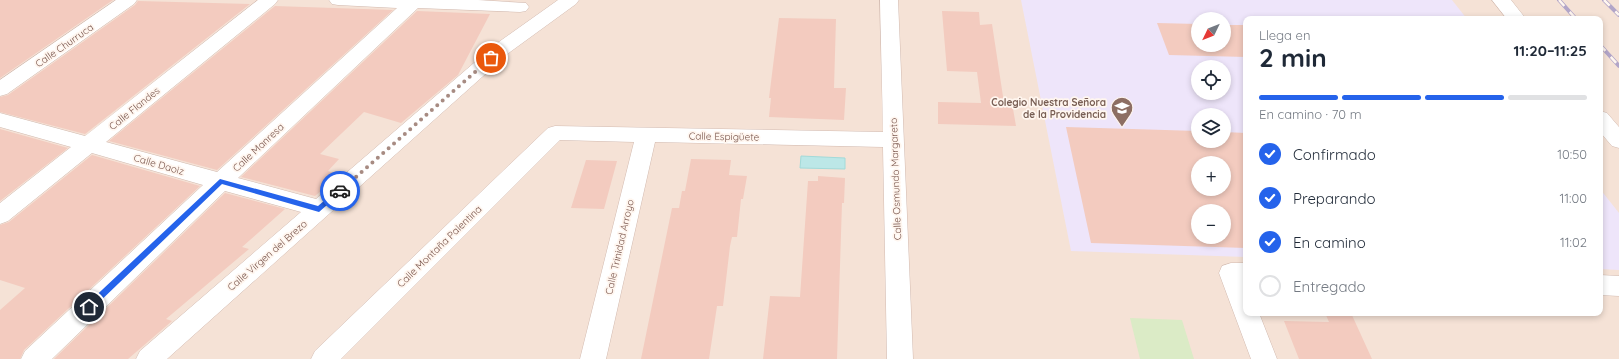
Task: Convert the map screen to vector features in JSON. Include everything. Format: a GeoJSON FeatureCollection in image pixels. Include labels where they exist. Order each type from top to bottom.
{"type":"FeatureCollection","features":[{"type":"Feature","properties":{"kind":"street","name":"Calle Churruca"},"geometry":{"type":"LineString","coordinates":[[0,90],[128,0]]}},
{"type":"Feature","properties":{"kind":"street","name":"Calle Flandes"},"geometry":{"type":"LineString","coordinates":[[0,215],[269,0]]}},
{"type":"Feature","properties":{"kind":"street"},"geometry":{"type":"LineString","coordinates":[[338,0],[413,3],[521,3],[503,48]]}},
{"type":"Feature","properties":{"kind":"street","name":"Calle Virgen del Brezo"},"geometry":{"type":"LineString","coordinates":[[149,359],[503,48],[570,0]]}},
{"type":"Feature","properties":{"kind":"street","name":"Calle Osmundo Margareto"},"geometry":{"type":"LineString","coordinates":[[889,0],[900,359]]}},
{"type":"Feature","properties":{"kind":"street"},"geometry":{"type":"LineString","coordinates":[[1501,0],[1514,16]]}},
{"type":"Feature","properties":{"kind":"street","name":"Calle Manresa"},"geometry":{"type":"LineString","coordinates":[[34,359],[220,182],[413,3]]}},
{"type":"Feature","properties":{"kind":"street","name":"Calle Daoiz"},"geometry":{"type":"LineString","coordinates":[[0,120],[319,209]]}},
{"type":"Feature","properties":{"kind":"street"},"geometry":{"type":"LineString","coordinates":[[1603,122],[1619,141]]}},
{"type":"Feature","properties":{"kind":"street","name":"Calle Espigüete"},"geometry":{"type":"LineString","coordinates":[[555,133],[893,140]]}},
{"type":"Feature","properties":{"kind":"street","name":"Calle Montaña Palentina"},"geometry":{"type":"LineString","coordinates":[[324,359],[555,133]]}},
{"type":"Feature","properties":{"kind":"street","name":"Calle Trinidad Arroyo"},"geometry":{"type":"LineString","coordinates":[[593,359],[646,135]]}},
{"type":"Feature","properties":{"kind":"street"},"geometry":{"type":"LineString","coordinates":[[1243,273],[1231,272],[1243,305]]}},
{"type":"Feature","properties":{"kind":"street"},"geometry":{"type":"LineString","coordinates":[[1603,285],[1619,286]]}},
{"type":"Feature","properties":{"kind":"street"},"geometry":{"type":"LineString","coordinates":[[1247,316],[1264,359]]}},
{"type":"Feature","properties":{"kind":"shaded area"},"geometry":{"type":"Polygon","coordinates":[[[0,0],[1619,0],[1619,359],[0,359],[0,0]]]}},
{"type":"Feature","properties":{"kind":"shaded area","name":"Colegio Nuestra Señora de la Providencia"},"geometry":{"type":"Polygon","coordinates":[[[1021,0],[1452,0],[1465,16],[1243,16],[1243,257],[1071,251],[1021,0]]]}},
{"type":"Feature","properties":{"kind":"shaded area"},"geometry":{"type":"Polygon","coordinates":[[[1603,193],[1619,213],[1619,270],[1603,269],[1603,193]]]}},
{"type":"Feature","properties":{"kind":"green space"},"geometry":{"type":"Polygon","coordinates":[[[1130,318],[1182,320],[1194,359],[1140,359],[1130,318]]]}},
{"type":"Feature","properties":{"kind":"water"},"geometry":{"type":"Polygon","coordinates":[[[801,156],[845,158],[845,169],[800,168],[801,156]]]}},
{"type":"Feature","properties":{"kind":"building"},"geometry":{"type":"Polygon","coordinates":[[[0,0],[113,0],[0,78],[0,0]]]}},
{"type":"Feature","properties":{"kind":"building"},"geometry":{"type":"Polygon","coordinates":[[[138,1],[250,4],[85,134],[0,112],[0,97],[8,95],[135,5],[138,1]]]}},
{"type":"Feature","properties":{"kind":"building"},"geometry":{"type":"Polygon","coordinates":[[[275,6],[393,10],[217,170],[109,141],[275,6]]]}},
{"type":"Feature","properties":{"kind":"building"},"geometry":{"type":"Polygon","coordinates":[[[417,11],[490,14],[458,75],[401,123],[364,112],[320,154],[339,159],[328,171],[340,175],[315,196],[241,177],[417,11]]]}},
{"type":"Feature","properties":{"kind":"building"},"geometry":{"type":"Polygon","coordinates":[[[942,11],[979,12],[980,25],[992,24],[1004,103],[1012,103],[1016,126],[938,124],[938,102],[981,103],[977,72],[947,71],[942,11]]]}},
{"type":"Feature","properties":{"kind":"building"},"geometry":{"type":"Polygon","coordinates":[[[779,18],[836,19],[834,88],[846,88],[844,120],[769,117],[771,98],[769,98],[779,18]]]}},
{"type":"Feature","properties":{"kind":"building"},"geometry":{"type":"Polygon","coordinates":[[[1157,23],[1191,24],[1191,52],[1231,52],[1231,25],[1243,25],[1243,57],[1169,55],[1157,23]]]}},
{"type":"Feature","properties":{"kind":"building"},"geometry":{"type":"Polygon","coordinates":[[[1066,127],[1191,131],[1191,148],[1231,148],[1231,132],[1243,133],[1243,248],[1091,243],[1066,127]]]}},
{"type":"Feature","properties":{"kind":"building"},"geometry":{"type":"Polygon","coordinates":[[[0,129],[68,148],[0,201],[0,129]]]}},
{"type":"Feature","properties":{"kind":"building"},"geometry":{"type":"Polygon","coordinates":[[[92,155],[200,186],[24,350],[20,359],[0,359],[0,310],[25,288],[0,280],[0,225],[9,222],[92,155]]]}},
{"type":"Feature","properties":{"kind":"building"},"geometry":{"type":"Polygon","coordinates":[[[691,159],[731,160],[729,175],[747,176],[743,199],[741,199],[737,237],[732,237],[730,246],[723,306],[717,306],[709,359],[641,359],[672,208],[679,208],[682,191],[685,191],[691,159]]]}},
{"type":"Feature","properties":{"kind":"building"},"geometry":{"type":"Polygon","coordinates":[[[586,160],[617,161],[604,209],[571,208],[586,160]]]}},
{"type":"Feature","properties":{"kind":"building"},"geometry":{"type":"Polygon","coordinates":[[[818,176],[845,178],[844,203],[842,203],[837,359],[763,359],[770,296],[800,297],[808,181],[818,181],[818,176]]]}},
{"type":"Feature","properties":{"kind":"building"},"geometry":{"type":"Polygon","coordinates":[[[225,193],[285,209],[242,247],[249,249],[166,319],[172,321],[128,359],[54,359],[225,193]]]}},
{"type":"Feature","properties":{"kind":"building"},"geometry":{"type":"Polygon","coordinates":[[[1326,316],[1352,316],[1372,359],[1299,359],[1284,321],[1329,322],[1326,316]]]}},
{"type":"Feature","properties":{"kind":"railway"},"geometry":{"type":"LineString","coordinates":[[1559,0],[1573,16]]}},
{"type":"Feature","properties":{"kind":"railway"},"geometry":{"type":"LineString","coordinates":[[1604,0],[1619,15]]}},
{"type":"Feature","properties":{"kind":"railway"},"geometry":{"type":"LineString","coordinates":[[1603,48],[1619,66]]}},
{"type":"Feature","properties":{"kind":"way so far"},"geometry":{"type":"LineString","coordinates":[[340,191],[491,58]]}},
{"type":"Feature","properties":{"kind":"place","name":"Colegio Nuestra Señora de la Providencia"},"geometry":{"type":"Point","coordinates":[1122,128]}},
{"type":"Feature","properties":{"kind":"route"},"geometry":{"type":"LineString","coordinates":[[89,307],[220,182],[319,209],[340,191]]}}]}
